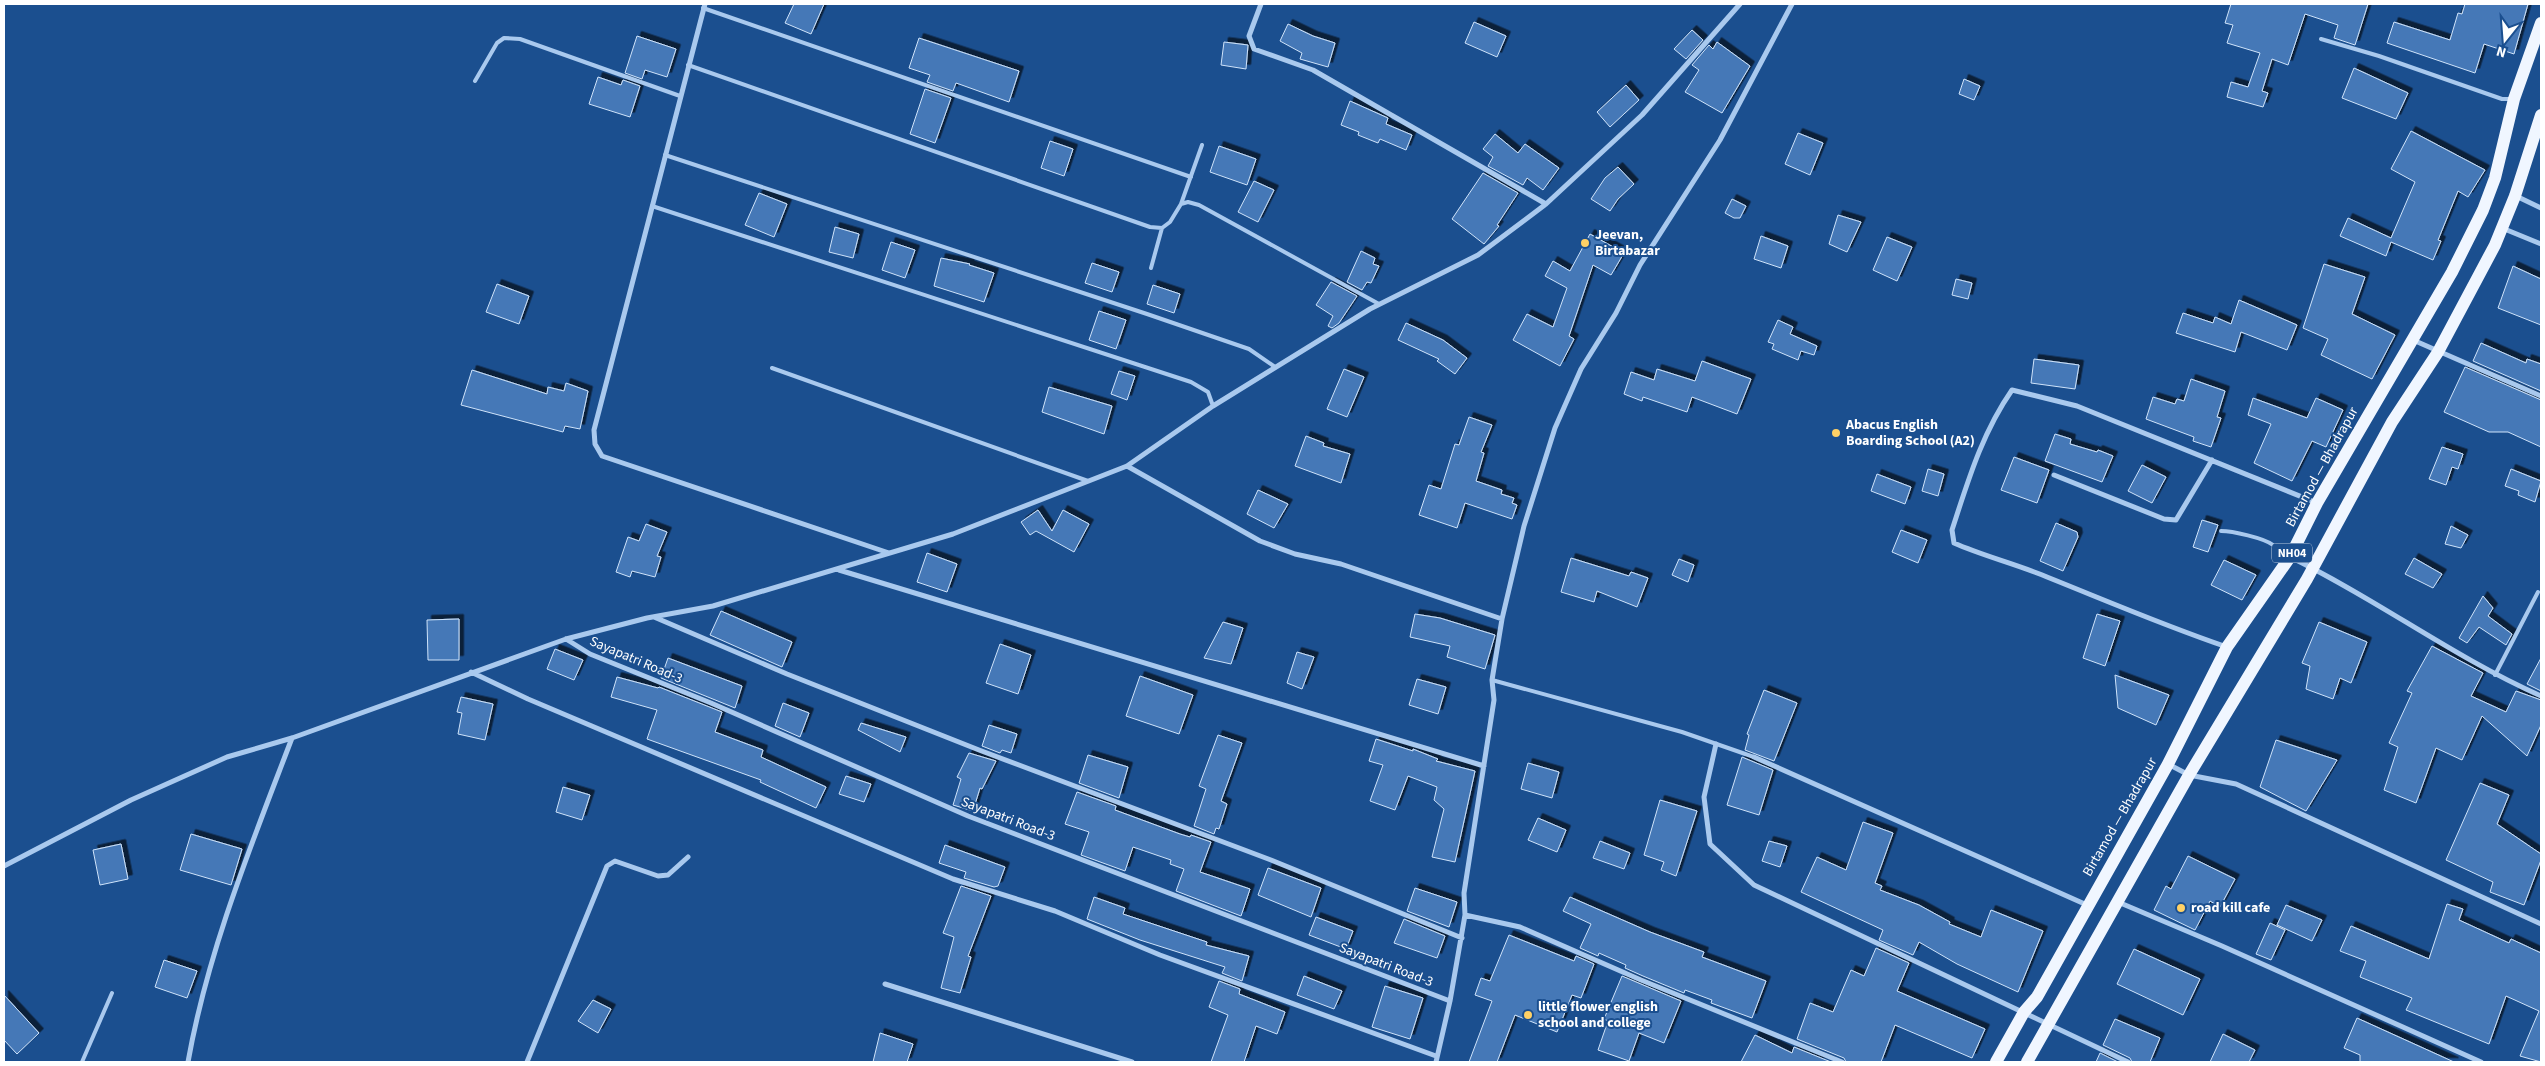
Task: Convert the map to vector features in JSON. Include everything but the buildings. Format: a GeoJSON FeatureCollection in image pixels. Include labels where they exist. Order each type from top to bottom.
{"type":"FeatureCollection","features":[{"type":"Feature","properties":{"kind":"main road","name":"Birtamod — Bhadrapur"},"geometry":{"type":"LineString","coordinates":[[1996,1062],[2024,1012],[2037,997],[2168,764],[2227,647],[2290,557],[2317,503],[2411,339],[2452,272],[2483,210],[2495,178],[2514,99],[2541,23]]}},
{"type":"Feature","properties":{"kind":"main road","name":"NH04"},"geometry":{"type":"LineString","coordinates":[[2027,1062],[2189,775],[2313,568],[2392,422],[2438,352],[2495,245],[2501,227],[2516,196],[2541,115]]}},
{"type":"Feature","properties":{"kind":"street"},"geometry":{"type":"LineString","coordinates":[[1261,4],[1249,36],[1254,49],[1313,70],[1546,204]]}},
{"type":"Feature","properties":{"kind":"street"},"geometry":{"type":"LineString","coordinates":[[4,866],[130,800],[227,757],[292,738],[566,639],[654,617],[714,606],[953,534],[1127,466],[1213,406],[1379,304],[1478,255],[1546,204],[1642,115],[1740,4]]}},
{"type":"Feature","properties":{"kind":"street"},"geometry":{"type":"LineString","coordinates":[[471,672],[528,699],[953,879],[1055,912],[1160,955],[1436,1059],[1450,1001],[1462,938],[1465,915],[1464,892],[1494,700],[1492,680],[1502,620],[1524,526],[1555,428],[1581,369],[1616,313],[1649,250],[1720,140],[1792,4]]}},
{"type":"Feature","properties":{"kind":"street"},"geometry":{"type":"LineString","coordinates":[[704,6],[594,430],[595,444],[602,456],[890,553]]}},
{"type":"Feature","properties":{"kind":"street"},"geometry":{"type":"LineString","coordinates":[[2516,196],[2541,208]]}},
{"type":"Feature","properties":{"kind":"street"},"geometry":{"type":"LineString","coordinates":[[2501,227],[2541,244]]}},
{"type":"Feature","properties":{"kind":"street"},"geometry":{"type":"LineString","coordinates":[[2411,339],[2541,396]]}},
{"type":"Feature","properties":{"kind":"street"},"geometry":{"type":"LineString","coordinates":[[2227,647],[2168,627],[2021,566],[1980,555],[1954,542],[1952,530],[1976,455],[1999,408],[2012,390],[2077,406],[2317,503]]}},
{"type":"Feature","properties":{"kind":"street"},"geometry":{"type":"LineString","coordinates":[[2054,475],[2164,519],[2176,520],[2212,460]]}},
{"type":"Feature","properties":{"kind":"street"},"geometry":{"type":"LineString","coordinates":[[1127,466],[1260,541],[1295,554],[1341,564],[1502,620]]}},
{"type":"Feature","properties":{"kind":"street"},"geometry":{"type":"LineString","coordinates":[[2290,557],[2313,568],[2495,675],[2541,696]]}},
{"type":"Feature","properties":{"kind":"street"},"geometry":{"type":"LineString","coordinates":[[837,570],[1484,766]]}},
{"type":"Feature","properties":{"kind":"street"},"geometry":{"type":"LineString","coordinates":[[654,617],[787,674],[979,750],[1271,860],[1462,938]]}},
{"type":"Feature","properties":{"kind":"street","name":"Sayapatri Road-3"},"geometry":{"type":"LineString","coordinates":[[566,639],[590,654],[968,816],[1450,1001]]}},
{"type":"Feature","properties":{"kind":"street"},"geometry":{"type":"LineString","coordinates":[[188,1062],[212,964],[249,849],[292,738]]}},
{"type":"Feature","properties":{"kind":"street"},"geometry":{"type":"LineString","coordinates":[[1716,744],[1704,798],[1710,844],[1754,885],[2128,1062]]}},
{"type":"Feature","properties":{"kind":"street"},"geometry":{"type":"LineString","coordinates":[[1754,757],[2087,906]]}},
{"type":"Feature","properties":{"kind":"street"},"geometry":{"type":"LineString","coordinates":[[2168,764],[2189,775],[2236,784],[2541,924]]}},
{"type":"Feature","properties":{"kind":"street"},"geometry":{"type":"LineString","coordinates":[[527,1062],[607,866],[615,861],[658,876],[668,875],[688,857]]}},
{"type":"Feature","properties":{"kind":"street"},"geometry":{"type":"LineString","coordinates":[[2118,902],[2222,946],[2481,1062]]}},
{"type":"Feature","properties":{"kind":"street"},"geometry":{"type":"LineString","coordinates":[[1465,915],[1520,927],[1624,973],[1842,1062]]}},
{"type":"Feature","properties":{"kind":"street"},"geometry":{"type":"LineString","coordinates":[[885,984],[1132,1062]]}},
{"type":"Feature","properties":{"kind":"lane"},"geometry":{"type":"LineString","coordinates":[[704,6],[1191,177]]}},
{"type":"Feature","properties":{"kind":"lane"},"geometry":{"type":"LineString","coordinates":[[475,81],[497,43],[504,38],[520,39],[680,96]]}},
{"type":"Feature","properties":{"kind":"lane"},"geometry":{"type":"LineString","coordinates":[[2321,39],[2379,56],[2502,99],[2514,99]]}},
{"type":"Feature","properties":{"kind":"lane"},"geometry":{"type":"LineString","coordinates":[[688,65],[1150,227],[1162,228]]}},
{"type":"Feature","properties":{"kind":"lane"},"geometry":{"type":"LineString","coordinates":[[1151,268],[1162,228],[1170,222],[1181,204],[1202,145]]}},
{"type":"Feature","properties":{"kind":"lane"},"geometry":{"type":"LineString","coordinates":[[665,155],[1249,349],[1275,367]]}},
{"type":"Feature","properties":{"kind":"lane"},"geometry":{"type":"LineString","coordinates":[[1181,204],[1188,202],[1199,205],[1379,304]]}},
{"type":"Feature","properties":{"kind":"lane"},"geometry":{"type":"LineString","coordinates":[[652,206],[1191,382],[1208,392],[1213,406]]}},
{"type":"Feature","properties":{"kind":"lane"},"geometry":{"type":"LineString","coordinates":[[772,368],[1088,481]]}},
{"type":"Feature","properties":{"kind":"lane"},"geometry":{"type":"LineString","coordinates":[[2221,531],[2235,530],[2273,544],[2279,553],[2290,557]]}},
{"type":"Feature","properties":{"kind":"lane"},"geometry":{"type":"LineString","coordinates":[[2495,675],[2538,592]]}},
{"type":"Feature","properties":{"kind":"lane"},"geometry":{"type":"LineString","coordinates":[[1492,680],[1682,732],[1754,757]]}},
{"type":"Feature","properties":{"kind":"lane"},"geometry":{"type":"LineString","coordinates":[[82,1062],[112,993]]}},
{"type":"Feature","properties":{"kind":"place","name":"Jeevan, Birtabazar"},"geometry":{"type":"Point","coordinates":[1585,243]}},
{"type":"Feature","properties":{"kind":"place","name":"Abacus English Boarding School (A2)"},"geometry":{"type":"Point","coordinates":[1836,433]}},
{"type":"Feature","properties":{"kind":"place","name":"road kill cafe"},"geometry":{"type":"Point","coordinates":[2181,908]}},
{"type":"Feature","properties":{"kind":"place","name":"little flower english school and college"},"geometry":{"type":"Point","coordinates":[1528,1015]}}]}
